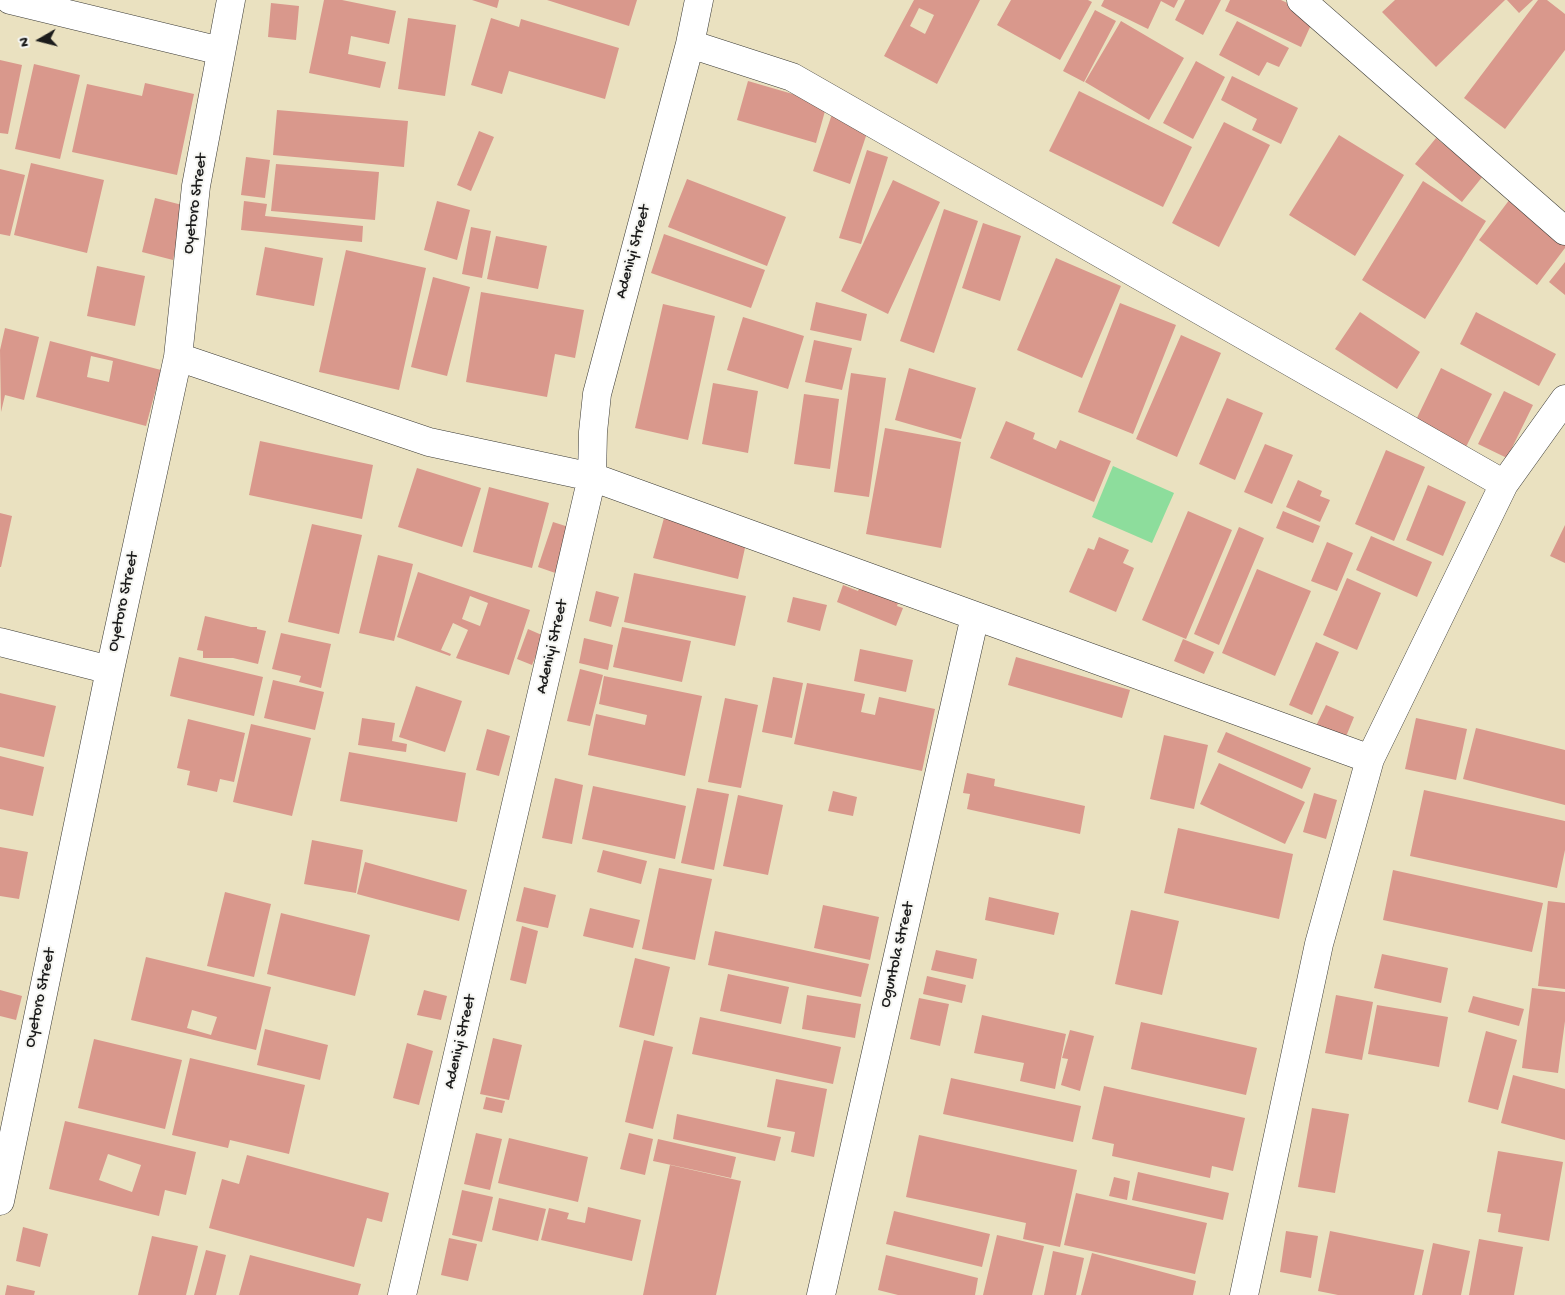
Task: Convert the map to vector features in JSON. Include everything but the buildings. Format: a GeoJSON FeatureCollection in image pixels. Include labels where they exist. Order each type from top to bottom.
{"type":"FeatureCollection","features":[{"type":"Feature","properties":{"kind":"street"},"geometry":{"type":"LineString","coordinates":[[10,0],[221,51]]}},
{"type":"Feature","properties":{"kind":"street","name":"Oyetoro Street"},"geometry":{"type":"LineString","coordinates":[[0,1201],[110,670],[178,357],[196,186],[231,0]]}},
{"type":"Feature","properties":{"kind":"street","name":"Adeniyi Street"},"geometry":{"type":"LineString","coordinates":[[402,1295],[592,477],[596,394],[690,44],[699,0]]}},
{"type":"Feature","properties":{"kind":"street"},"geometry":{"type":"LineString","coordinates":[[1301,0],[1565,231]]}},
{"type":"Feature","properties":{"kind":"street"},"geometry":{"type":"LineString","coordinates":[[690,44],[792,77],[1504,484]]}},
{"type":"Feature","properties":{"kind":"street"},"geometry":{"type":"LineString","coordinates":[[178,357],[429,442],[592,477],[1370,759]]}},
{"type":"Feature","properties":{"kind":"street"},"geometry":{"type":"LineString","coordinates":[[1244,1295],[1319,944],[1370,759],[1504,484],[1565,399]]}},
{"type":"Feature","properties":{"kind":"street","name":"Oguntola Street"},"geometry":{"type":"LineString","coordinates":[[821,1295],[975,616]]}},
{"type":"Feature","properties":{"kind":"street"},"geometry":{"type":"LineString","coordinates":[[0,642],[110,670]]}},
{"type":"Feature","properties":{"kind":"green space"},"geometry":{"type":"Polygon","coordinates":[[[1113,466],[1174,493],[1152,543],[1092,517],[1113,466]]]}}]}
